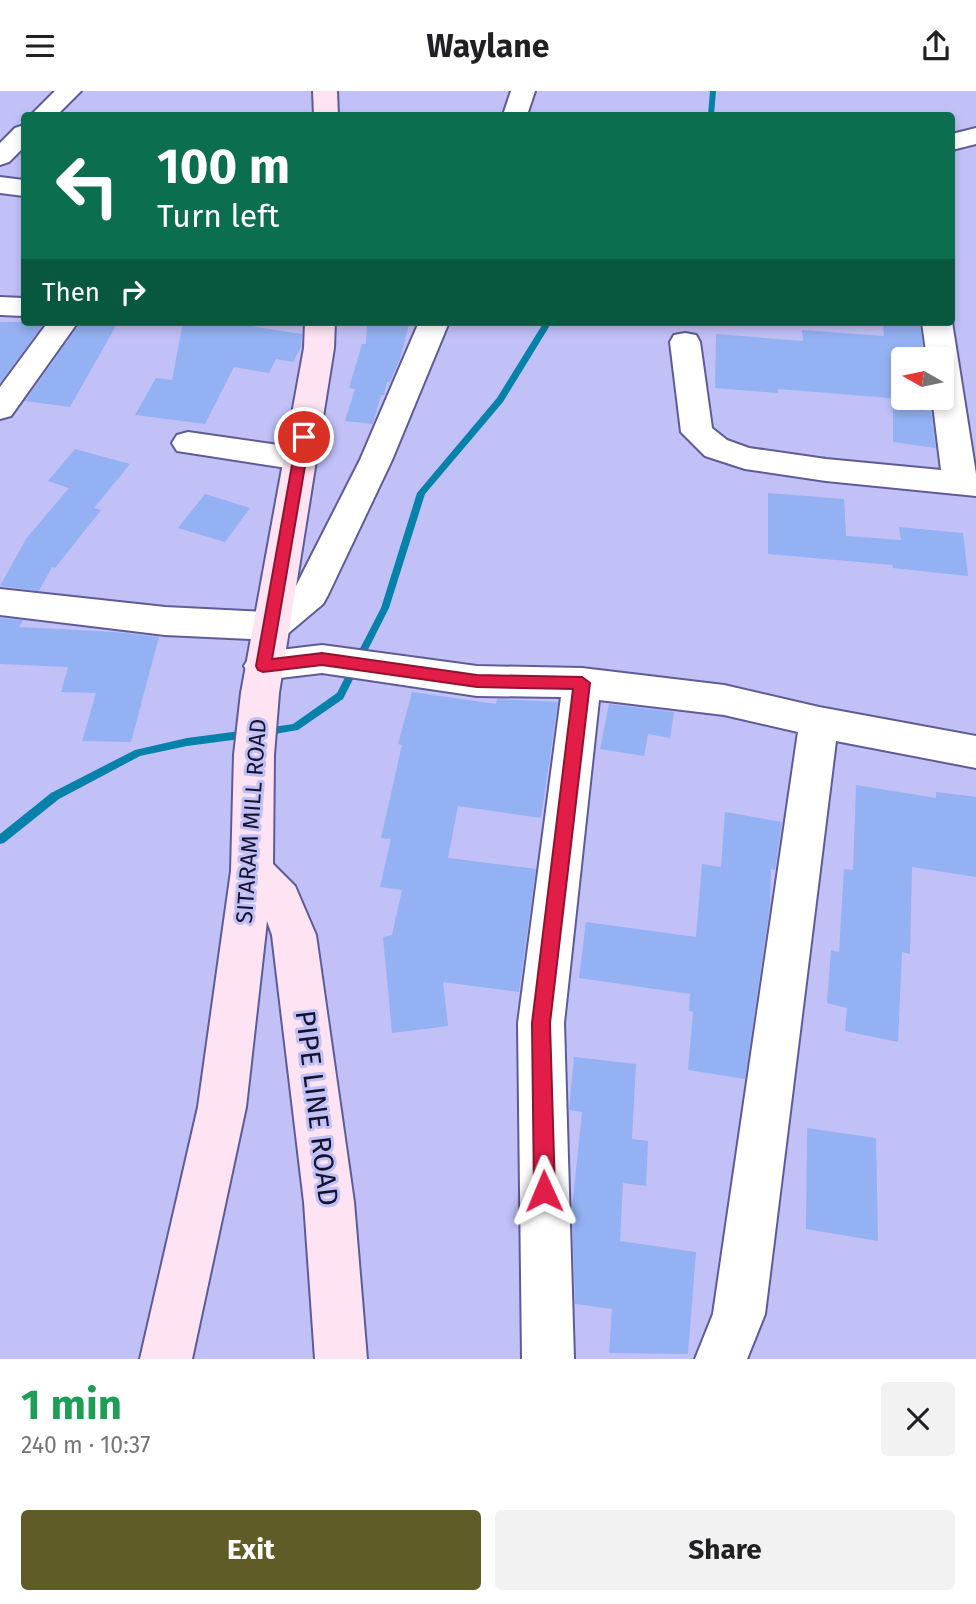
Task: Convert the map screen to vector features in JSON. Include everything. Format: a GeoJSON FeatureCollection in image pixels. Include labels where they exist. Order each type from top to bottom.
{"type":"FeatureCollection","features":[{"type":"Feature","properties":{"kind":"main road"},"geometry":{"type":"LineString","coordinates":[[325,91],[326,112]]}},
{"type":"Feature","properties":{"kind":"main road","name":"SITARAM MILL ROAD"},"geometry":{"type":"LineString","coordinates":[[166,1359],[222,1107],[252,871],[254,755],[262,679],[319,348],[320,326]]}},
{"type":"Feature","properties":{"kind":"main road","name":"PIPE LINE ROAD"},"geometry":{"type":"LineString","coordinates":[[252,871],[280,899],[294,935],[329,1202],[341,1359]]}},
{"type":"Feature","properties":{"kind":"street"},"geometry":{"type":"LineString","coordinates":[[46,112],[69,91]]}},
{"type":"Feature","properties":{"kind":"street"},"geometry":{"type":"LineString","coordinates":[[515,112],[523,91]]}},
{"type":"Feature","properties":{"kind":"street"},"geometry":{"type":"LineString","coordinates":[[955,141],[976,136]]}},
{"type":"Feature","properties":{"kind":"street"},"geometry":{"type":"LineString","coordinates":[[0,157],[21,137]]}},
{"type":"Feature","properties":{"kind":"street"},"geometry":{"type":"LineString","coordinates":[[0,185],[21,188]]}},
{"type":"Feature","properties":{"kind":"street"},"geometry":{"type":"LineString","coordinates":[[0,306],[21,307]]}},
{"type":"Feature","properties":{"kind":"street"},"geometry":{"type":"LineString","coordinates":[[0,409],[60,326]]}},
{"type":"Feature","properties":{"kind":"street"},"geometry":{"type":"LineString","coordinates":[[0,602],[165,621],[272,626],[310,595],[376,460],[432,326]]}},
{"type":"Feature","properties":{"kind":"street"},"geometry":{"type":"LineString","coordinates":[[685,342],[697,432],[716,448],[745,458],[825,470],[967,484],[938,326]]}},
{"type":"Feature","properties":{"kind":"street"},"geometry":{"type":"LineString","coordinates":[[188,443],[300,459]]}},
{"type":"Feature","properties":{"kind":"street"},"geometry":{"type":"LineString","coordinates":[[262,679],[322,659],[477,681],[582,683],[724,700],[976,753]]}},
{"type":"Feature","properties":{"kind":"street"},"geometry":{"type":"LineString","coordinates":[[548,1359],[541,1023],[582,683]]}},
{"type":"Feature","properties":{"kind":"street"},"geometry":{"type":"LineString","coordinates":[[721,1359],[739,1314],[819,722]]}},
{"type":"Feature","properties":{"kind":"building"},"geometry":{"type":"Polygon","coordinates":[[[0,322],[42,326],[0,383],[0,322]]]}},
{"type":"Feature","properties":{"kind":"building"},"geometry":{"type":"Polygon","coordinates":[[[78,326],[116,326],[70,407],[25,401],[78,326]]]}},
{"type":"Feature","properties":{"kind":"building"},"geometry":{"type":"Polygon","coordinates":[[[182,326],[251,326],[302,334],[301,347],[293,362],[276,359],[269,373],[234,367],[205,424],[135,415],[156,378],[172,380],[182,326]]]}},
{"type":"Feature","properties":{"kind":"building"},"geometry":{"type":"Polygon","coordinates":[[[367,326],[408,326],[400,359],[390,382],[387,382],[384,395],[381,395],[373,424],[345,421],[355,389],[349,388],[362,344],[366,344],[367,326]]]}},
{"type":"Feature","properties":{"kind":"building"},"geometry":{"type":"Polygon","coordinates":[[[883,326],[920,326],[923,347],[891,347],[891,398],[778,389],[778,393],[715,388],[716,334],[803,341],[802,330],[884,336],[883,326]]]}},
{"type":"Feature","properties":{"kind":"building"},"geometry":{"type":"Polygon","coordinates":[[[893,410],[931,411],[936,448],[893,442],[893,410]]]}},
{"type":"Feature","properties":{"kind":"building"},"geometry":{"type":"Polygon","coordinates":[[[75,449],[130,464],[94,508],[101,510],[55,568],[52,567],[39,591],[0,586],[26,539],[69,488],[48,481],[75,449]]]}},
{"type":"Feature","properties":{"kind":"building"},"geometry":{"type":"Polygon","coordinates":[[[768,493],[844,499],[846,536],[901,540],[899,527],[963,533],[968,576],[893,568],[893,565],[768,554],[768,493]]]}},
{"type":"Feature","properties":{"kind":"building"},"geometry":{"type":"Polygon","coordinates":[[[205,494],[250,508],[225,542],[178,528],[205,494]]]}},
{"type":"Feature","properties":{"kind":"building"},"geometry":{"type":"Polygon","coordinates":[[[0,618],[23,620],[19,627],[159,637],[131,742],[82,741],[96,693],[61,692],[68,667],[0,664],[0,618]]]}},
{"type":"Feature","properties":{"kind":"building"},"geometry":{"type":"Polygon","coordinates":[[[412,692],[496,704],[497,699],[558,702],[541,818],[458,806],[448,858],[536,869],[519,992],[443,982],[448,1026],[392,1033],[383,937],[392,935],[402,890],[380,887],[391,839],[381,838],[402,745],[398,744],[412,692]]]}},
{"type":"Feature","properties":{"kind":"building"},"geometry":{"type":"Polygon","coordinates":[[[609,704],[674,712],[670,738],[648,734],[644,756],[600,749],[609,704]]]}},
{"type":"Feature","properties":{"kind":"building"},"geometry":{"type":"Polygon","coordinates":[[[856,785],[936,798],[936,792],[976,797],[976,877],[912,867],[910,954],[902,952],[898,1042],[845,1031],[847,1008],[827,1003],[831,950],[839,952],[844,869],[853,870],[856,785]]]}},
{"type":"Feature","properties":{"kind":"building"},"geometry":{"type":"Polygon","coordinates":[[[725,812],[782,822],[775,870],[771,869],[770,906],[745,1079],[688,1070],[693,1012],[689,1011],[690,994],[579,978],[586,922],[696,937],[702,864],[721,867],[725,812]]]}},
{"type":"Feature","properties":{"kind":"building"},"geometry":{"type":"Polygon","coordinates":[[[574,1057],[636,1064],[632,1139],[648,1141],[646,1186],[623,1183],[620,1241],[696,1252],[688,1354],[609,1353],[612,1309],[575,1304],[572,1210],[582,1112],[569,1110],[574,1057]]]}},
{"type":"Feature","properties":{"kind":"building"},"geometry":{"type":"Polygon","coordinates":[[[807,1128],[876,1138],[878,1241],[806,1229],[807,1128]]]}},
{"type":"Feature","properties":{"kind":"waterway"},"geometry":{"type":"LineString","coordinates":[[711,112],[713,91]]}},
{"type":"Feature","properties":{"kind":"waterway"},"geometry":{"type":"LineString","coordinates":[[263,732],[295,727],[340,696],[385,608],[421,493],[500,400],[546,326]]}},
{"type":"Feature","properties":{"kind":"waterway"},"geometry":{"type":"LineString","coordinates":[[0,840],[55,796],[138,753],[187,742],[248,734]]}},
{"type":"Feature","properties":{"kind":"route"},"geometry":{"type":"LineString","coordinates":[[304,437],[263,666],[322,659],[477,681],[582,683],[541,1023],[544,1191]]}}]}
